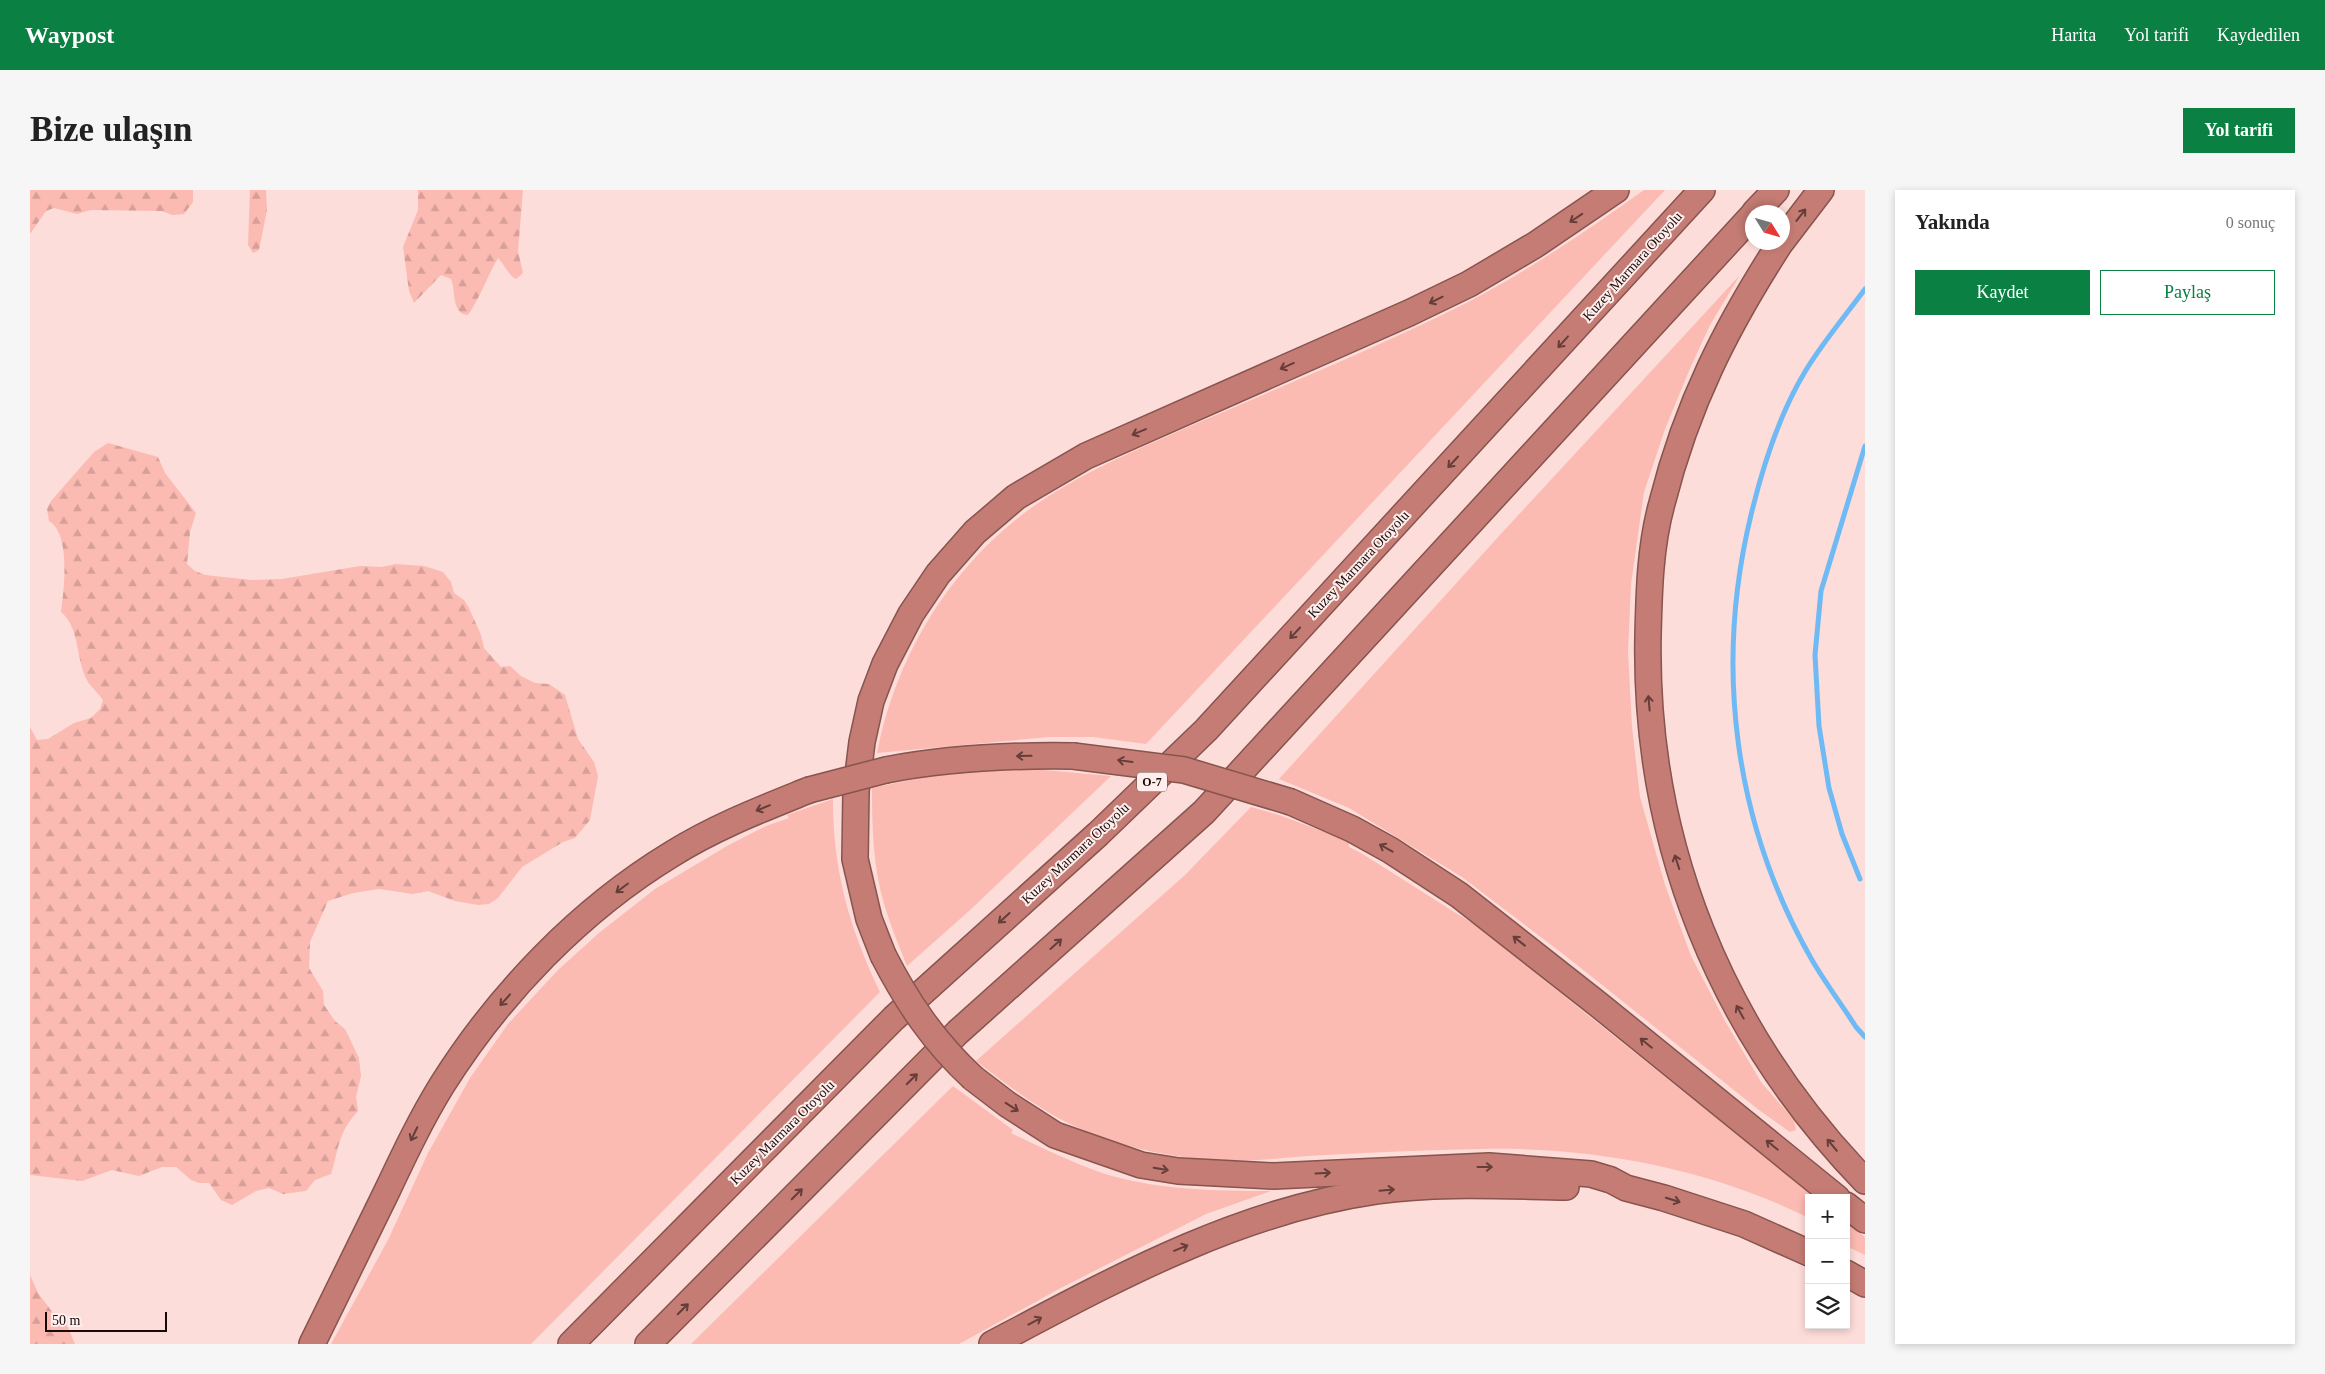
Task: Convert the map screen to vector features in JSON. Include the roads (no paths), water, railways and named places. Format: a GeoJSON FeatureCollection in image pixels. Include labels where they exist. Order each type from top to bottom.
{"type":"FeatureCollection","features":[{"type":"Feature","properties":{"kind":"highway"},"geometry":{"type":"LineString","coordinates":[[1616,190],[1535,245],[1469,284],[1400,317],[1086,456],[1016,497],[975,532],[938,574],[911,614],[885,664],[871,701],[864,734],[856,792],[854,859],[869,919],[883,955],[917,1016],[944,1049],[973,1078],[1007,1104],[1055,1134],[1142,1165],[1178,1172],[1274,1176],[1489,1166],[1591,1174],[1611,1180],[1626,1188],[1744,1224],[1805,1251]]}},
{"type":"Feature","properties":{"kind":"highway","name":"Kuzey Marmara Otoyolu"},"geometry":{"type":"LineString","coordinates":[[572,1344],[894,1018],[1098,834],[1206,730],[1702,190]]}},
{"type":"Feature","properties":{"kind":"highway"},"geometry":{"type":"LineString","coordinates":[[1762,205],[1776,190]]}},
{"type":"Feature","properties":{"kind":"highway"},"geometry":{"type":"LineString","coordinates":[[1790,231],[1821,190]]}},
{"type":"Feature","properties":{"kind":"highway"},"geometry":{"type":"LineString","coordinates":[[648,1344],[958,1032],[1204,812],[1745,224]]}},
{"type":"Feature","properties":{"kind":"highway"},"geometry":{"type":"LineString","coordinates":[[1777,250],[1730,324],[1707,370],[1684,427],[1661,506],[1649,584],[1649,704],[1661,795],[1675,857],[1694,912],[1714,961],[1754,1037],[1777,1075],[1816,1126],[1865,1181]]}},
{"type":"Feature","properties":{"kind":"highway"},"geometry":{"type":"LineString","coordinates":[[312,1344],[419,1126],[442,1086],[479,1031],[527,975],[600,905],[639,875],[673,853],[737,819],[809,790],[886,770],[918,764],[975,758],[1073,756],[1184,770],[1291,802],[1352,830],[1390,850],[1459,895],[1599,1004],[1832,1194]]}},
{"type":"Feature","properties":{"kind":"highway"},"geometry":{"type":"LineString","coordinates":[[992,1344],[1176,1250],[1256,1220],[1299,1207],[1340,1197],[1417,1187],[1463,1185],[1626,1188]]}},
{"type":"Feature","properties":{"kind":"highway"},"geometry":{"type":"LineString","coordinates":[[1850,1208],[1865,1220]]}},
{"type":"Feature","properties":{"kind":"highway"},"geometry":{"type":"LineString","coordinates":[[1850,1275],[1865,1284]]}},
{"type":"Feature","properties":{"kind":"waterway"},"geometry":{"type":"LineString","coordinates":[[1865,289],[1806,370],[1796,387],[1773,440],[1751,515],[1740,572],[1734,630],[1733,687],[1738,744],[1749,800],[1764,854],[1785,908],[1812,960],[1856,1027],[1865,1037]]}},
{"type":"Feature","properties":{"kind":"waterway"},"geometry":{"type":"LineString","coordinates":[[1860,879],[1842,834],[1829,788],[1819,726],[1815,655],[1821,591],[1865,446]]}}]}
